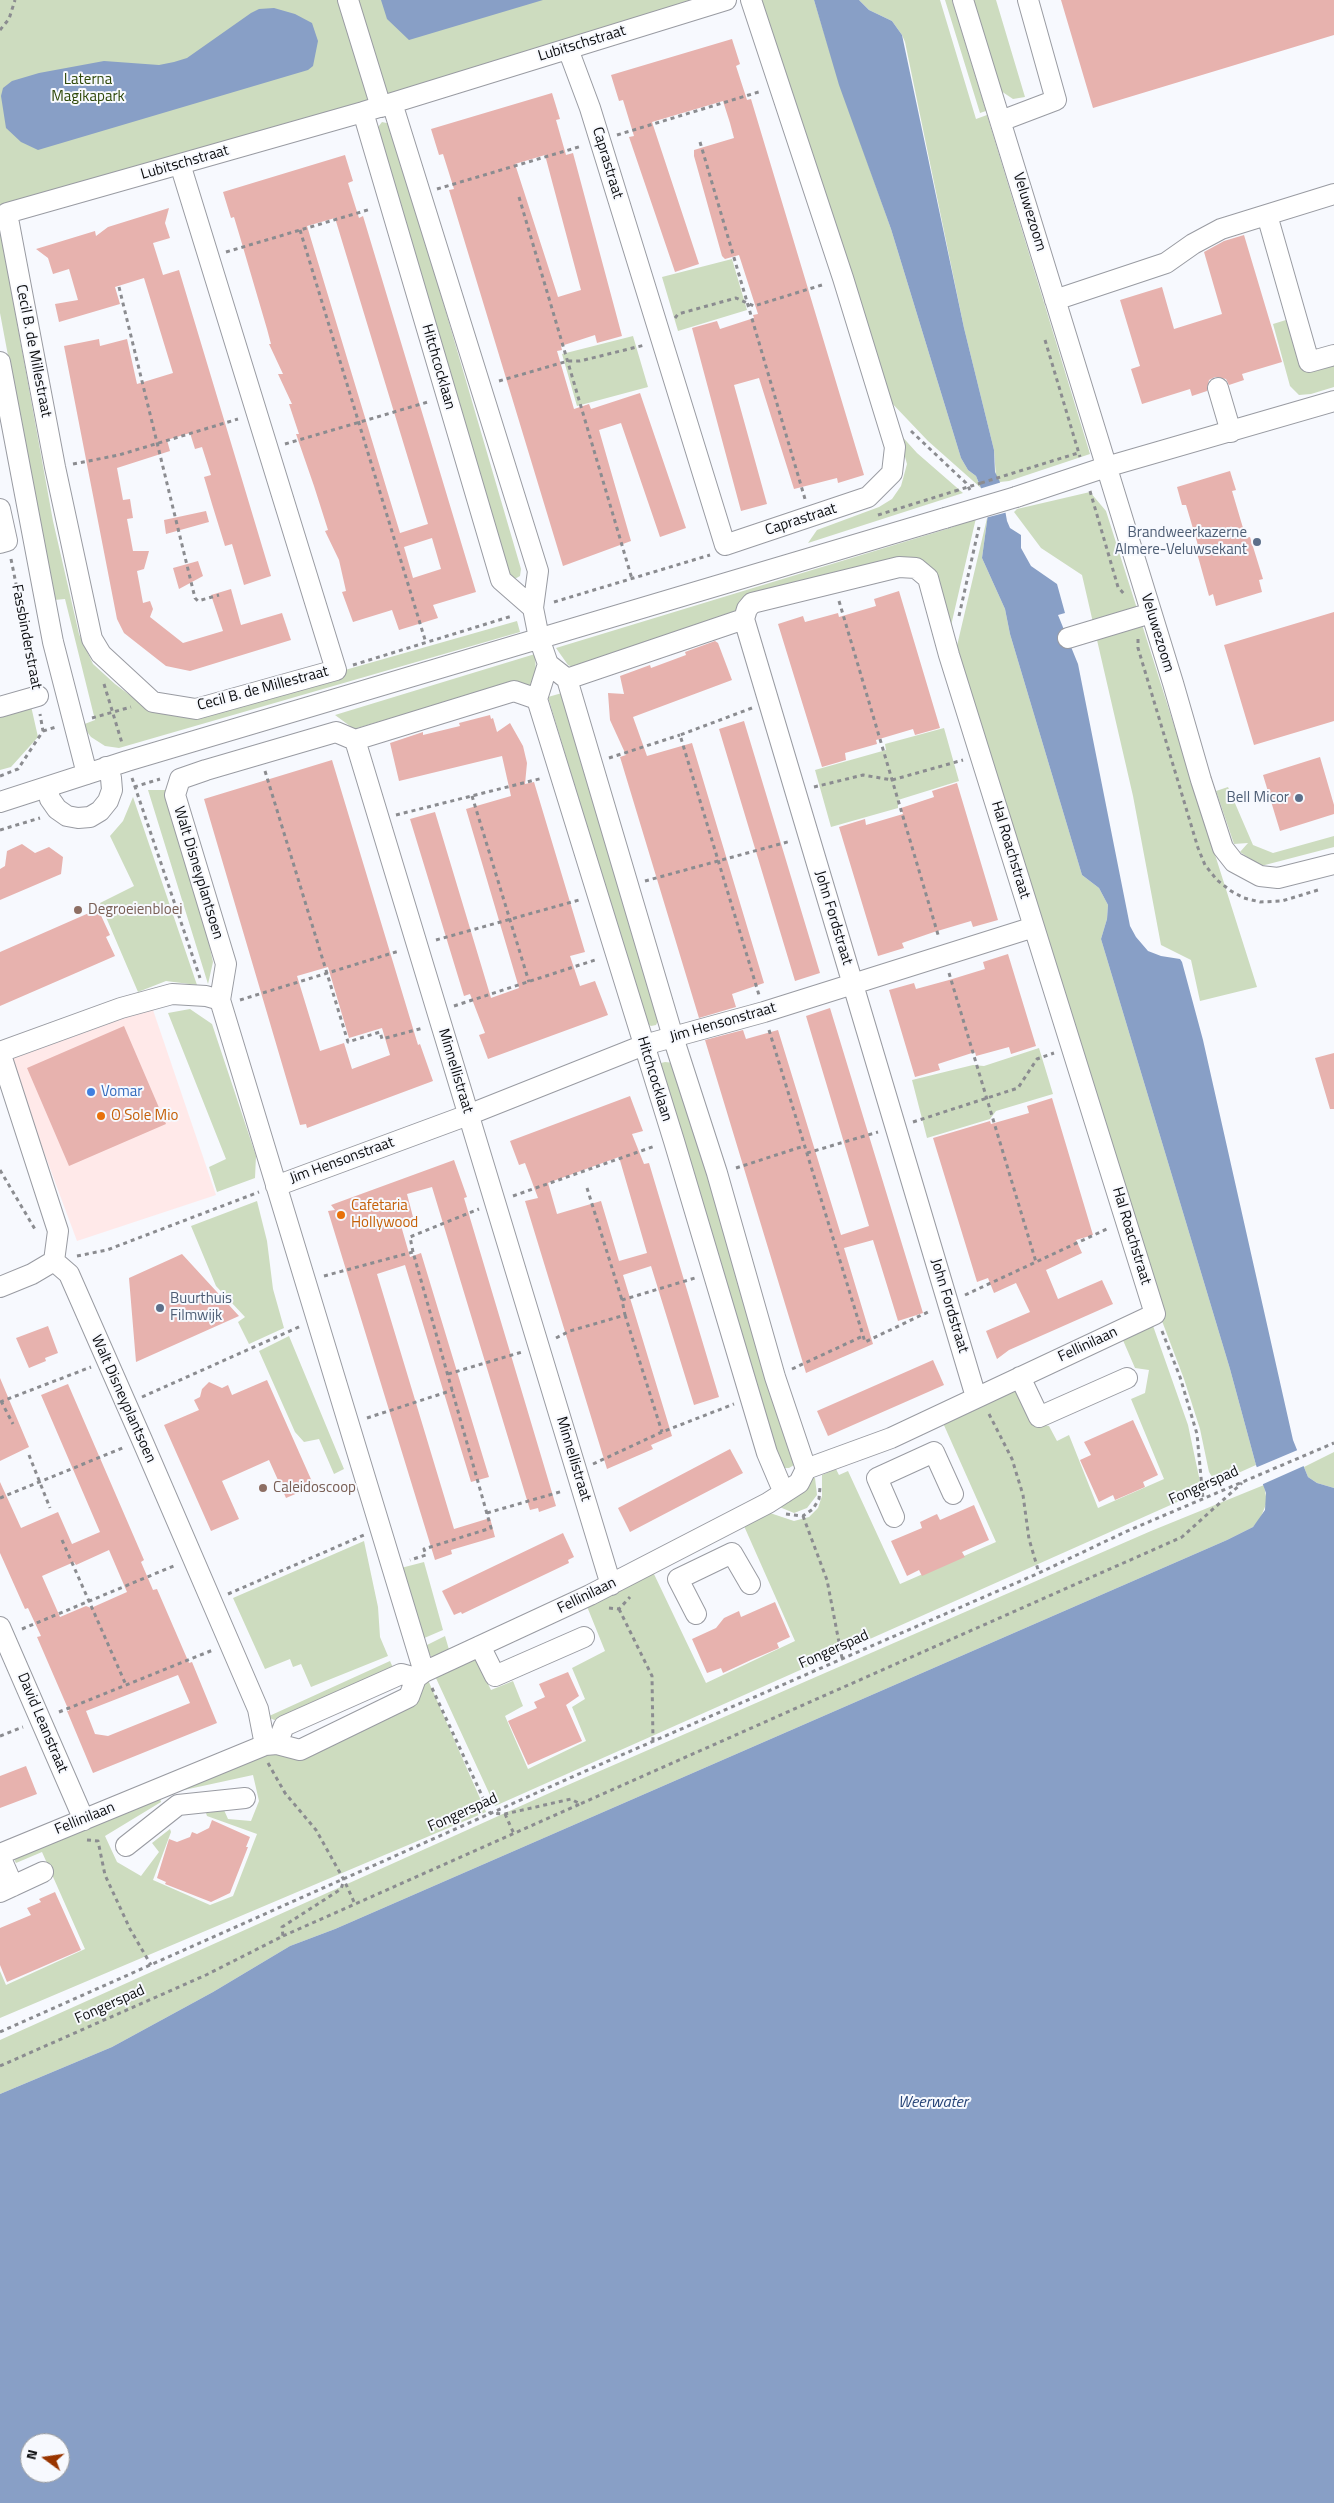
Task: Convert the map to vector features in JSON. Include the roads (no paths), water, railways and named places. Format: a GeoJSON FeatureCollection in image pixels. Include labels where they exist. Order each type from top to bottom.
{"type":"FeatureCollection","features":[{"type":"Feature","properties":{"kind":"street","name":"Hitchcocklaan"},"geometry":{"type":"LineString","coordinates":[[348,0],[379,108],[480,387],[538,572],[533,608],[539,638],[548,664]]}},
{"type":"Feature","properties":{"kind":"street","name":"Lubitschstraat"},"geometry":{"type":"LineString","coordinates":[[7,213],[379,108],[726,0]]}},
{"type":"Feature","properties":{"kind":"street","name":"Caprastraat"},"geometry":{"type":"LineString","coordinates":[[568,49],[590,108],[725,545],[868,497],[892,473],[895,447],[843,278],[751,0]]}},
{"type":"Feature","properties":{"kind":"street","name":"Veluwezoom"},"geometry":{"type":"LineString","coordinates":[[963,0],[1004,122],[1055,300],[1200,780],[1223,848],[1234,862],[1260,876],[1278,878],[1334,864]]}},
{"type":"Feature","properties":{"kind":"street"},"geometry":{"type":"LineString","coordinates":[[1004,122],[1056,100],[1028,0]]}},
{"type":"Feature","properties":{"kind":"street","name":"Hitchcocklaan"},"geometry":{"type":"LineString","coordinates":[[379,108],[390,203],[500,580],[533,608]]}},
{"type":"Feature","properties":{"kind":"street","name":"Cecil B. de Millestraat"},"geometry":{"type":"LineString","coordinates":[[7,213],[55,467],[92,639],[101,654],[153,702],[196,709],[336,670],[180,164]]}},
{"type":"Feature","properties":{"kind":"street"},"geometry":{"type":"LineString","coordinates":[[1055,300],[1166,263],[1193,244],[1221,229],[1334,194]]}},
{"type":"Feature","properties":{"kind":"street"},"geometry":{"type":"LineString","coordinates":[[1267,215],[1309,362],[1334,355]]}},
{"type":"Feature","properties":{"kind":"street"},"geometry":{"type":"LineString","coordinates":[[0,362],[53,642],[87,774]]}},
{"type":"Feature","properties":{"kind":"street"},"geometry":{"type":"LineString","coordinates":[[1218,388],[1231,432]]}},
{"type":"Feature","properties":{"kind":"street"},"geometry":{"type":"LineString","coordinates":[[0,802],[106,767],[1016,497],[1106,467],[1334,401]]}},
{"type":"Feature","properties":{"kind":"street"},"geometry":{"type":"LineString","coordinates":[[0,509],[3,542]]}},
{"type":"Feature","properties":{"kind":"street","name":"Hal Roachstraat"},"geometry":{"type":"LineString","coordinates":[[744,619],[747,609],[752,603],[899,567],[916,568],[928,578],[980,756],[1155,1314]]}},
{"type":"Feature","properties":{"kind":"street"},"geometry":{"type":"LineString","coordinates":[[1068,638],[1151,613]]}},
{"type":"Feature","properties":{"kind":"street"},"geometry":{"type":"LineString","coordinates":[[355,740],[514,691],[537,698],[548,664],[567,680],[744,619]]}},
{"type":"Feature","properties":{"kind":"street","name":"John Fordstraat"},"geometry":{"type":"LineString","coordinates":[[744,619],[976,1397]]}},
{"type":"Feature","properties":{"kind":"street","name":"Hitchcocklaan"},"geometry":{"type":"LineString","coordinates":[[567,680],[673,1037],[717,1173],[775,1377],[806,1469]]}},
{"type":"Feature","properties":{"kind":"street","name":"Fassbinderstraat"},"geometry":{"type":"LineString","coordinates":[[0,707],[38,696]]}},
{"type":"Feature","properties":{"kind":"street","name":"Hitchcocklaan"},"geometry":{"type":"LineString","coordinates":[[537,698],[767,1453],[784,1493]]}},
{"type":"Feature","properties":{"kind":"street","name":"Walt Disneyplantsoen"},"geometry":{"type":"LineString","coordinates":[[355,740],[336,732],[260,754],[180,779],[175,795],[226,964],[213,998],[276,1186],[350,1424],[393,1566],[420,1675]]}},
{"type":"Feature","properties":{"kind":"street","name":"Minnellistraat"},"geometry":{"type":"LineString","coordinates":[[355,740],[611,1585]]}},
{"type":"Feature","properties":{"kind":"street"},"geometry":{"type":"LineString","coordinates":[[47,787],[50,799],[57,809],[72,817],[90,816],[100,811],[110,796],[111,778],[106,767]]}},
{"type":"Feature","properties":{"kind":"street","name":"Jim Hensonstraat"},"geometry":{"type":"LineString","coordinates":[[276,1186],[468,1115],[644,1045],[853,984],[1034,927]]}},
{"type":"Feature","properties":{"kind":"street"},"geometry":{"type":"LineString","coordinates":[[0,1286],[32,1274],[54,1261],[58,1231],[0,1052],[134,1004],[172,994],[213,998]]}},
{"type":"Feature","properties":{"kind":"street","name":"Walt Disneyplantsoen"},"geometry":{"type":"LineString","coordinates":[[54,1261],[69,1274],[258,1709],[271,1744]]}},
{"type":"Feature","properties":{"kind":"street","name":"Fellinilaan"},"geometry":{"type":"LineString","coordinates":[[43,1872],[7,1889],[0,1855],[271,1744],[284,1726],[401,1674],[420,1675],[611,1585],[693,1542],[784,1493],[799,1483],[806,1469],[891,1438],[1155,1314]]}},
{"type":"Feature","properties":{"kind":"street"},"geometry":{"type":"LineString","coordinates":[[1020,1377],[1039,1417],[1127,1378]]}},
{"type":"Feature","properties":{"kind":"street"},"geometry":{"type":"LineString","coordinates":[[891,1438],[904,1466]]}},
{"type":"Feature","properties":{"kind":"street"},"geometry":{"type":"LineString","coordinates":[[894,1516],[877,1478],[934,1452],[953,1494]]}},
{"type":"Feature","properties":{"kind":"street"},"geometry":{"type":"LineString","coordinates":[[693,1542],[706,1565]]}},
{"type":"Feature","properties":{"kind":"street"},"geometry":{"type":"LineString","coordinates":[[696,1614],[678,1579],[732,1553],[750,1584]]}},
{"type":"Feature","properties":{"kind":"street","name":"David Leanstraat"},"geometry":{"type":"LineString","coordinates":[[2,1631],[41,1720],[75,1824]]}},
{"type":"Feature","properties":{"kind":"street"},"geometry":{"type":"LineString","coordinates":[[480,1646],[495,1676],[584,1637]]}},
{"type":"Feature","properties":{"kind":"street"},"geometry":{"type":"LineString","coordinates":[[271,1744],[300,1750],[309,1746],[409,1697],[420,1675]]}},
{"type":"Feature","properties":{"kind":"street"},"geometry":{"type":"LineString","coordinates":[[170,1784],[178,1805]]}},
{"type":"Feature","properties":{"kind":"street"},"geometry":{"type":"LineString","coordinates":[[126,1846],[178,1805],[245,1798]]}},
{"type":"Feature","properties":{"kind":"water"},"geometry":{"type":"Polygon","coordinates":[[[381,0],[543,0],[409,40],[387,19],[381,0]]]}},
{"type":"Feature","properties":{"kind":"water","name":"Weerwater"},"geometry":{"type":"Polygon","coordinates":[[[814,0],[859,0],[869,10],[892,21],[902,35],[964,328],[994,450],[995,472],[1000,482],[1007,521],[1010,528],[1021,535],[1021,548],[1031,566],[1057,584],[1065,613],[1058,615],[1078,664],[1130,926],[1136,937],[1148,951],[1161,956],[1180,959],[1182,962],[1203,1040],[1293,1440],[1308,1477],[1317,1483],[1334,1488],[1334,2503],[0,2503],[0,2094],[112,2047],[213,1992],[290,1946],[335,1929],[1227,1540],[1253,1527],[1265,1510],[1266,1493],[1256,1465],[1230,1369],[1101,939],[1107,919],[1108,905],[1099,888],[1082,875],[1010,634],[1005,609],[982,558],[988,514],[981,488],[976,476],[968,470],[961,458],[891,229],[839,85],[814,0]]]}},
{"type":"Feature","properties":{"kind":"water"},"geometry":{"type":"Polygon","coordinates":[[[274,8],[295,14],[312,23],[318,41],[313,66],[308,70],[38,150],[21,142],[6,128],[1,96],[3,88],[12,81],[39,73],[104,61],[159,65],[174,62],[187,58],[251,13],[259,9],[274,8]]]}},
{"type":"Feature","properties":{"kind":"place","name":"Brandweerkazerne Almere-Veluwsekant"},"geometry":{"type":"Point","coordinates":[1257,542]}},
{"type":"Feature","properties":{"kind":"place","name":"Bell Micor"},"geometry":{"type":"Point","coordinates":[1299,798]}},
{"type":"Feature","properties":{"kind":"place","name":"Degroeienbloei"},"geometry":{"type":"Point","coordinates":[78,910]}},
{"type":"Feature","properties":{"kind":"place","name":"Vomar"},"geometry":{"type":"Point","coordinates":[91,1092]}},
{"type":"Feature","properties":{"kind":"place","name":"O Sole Mio"},"geometry":{"type":"Point","coordinates":[101,1116]}},
{"type":"Feature","properties":{"kind":"place","name":"Cafetaria Hollywood"},"geometry":{"type":"Point","coordinates":[341,1215]}},
{"type":"Feature","properties":{"kind":"place","name":"Buurthuis Filmwijk"},"geometry":{"type":"Point","coordinates":[160,1308]}},
{"type":"Feature","properties":{"kind":"place","name":"Caleidoscoop"},"geometry":{"type":"Point","coordinates":[263,1488]}},
{"type":"Feature","properties":{"kind":"park label","name":"Laterna Magikapark"},"geometry":{"type":"Point","coordinates":[88,88]}}]}
